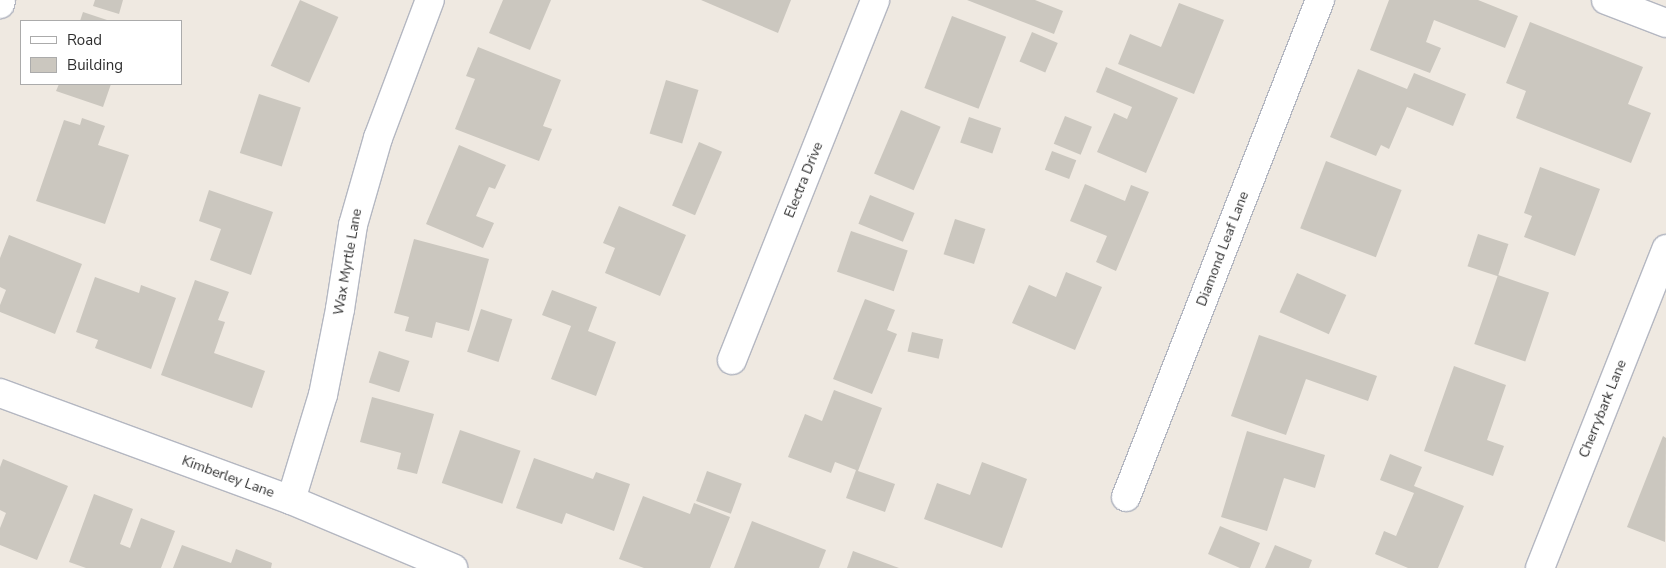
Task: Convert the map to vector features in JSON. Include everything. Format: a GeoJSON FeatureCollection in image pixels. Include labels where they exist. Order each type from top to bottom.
{"type":"FeatureCollection","features":[{"type":"Feature","properties":{"kind":"street"},"geometry":{"type":"LineString","coordinates":[[0,4],[1,0]]}},
{"type":"Feature","properties":{"kind":"street","name":"Wax Myrtle Lane"},"geometry":{"type":"LineString","coordinates":[[290,500],[323,395],[340,309],[352,225],[378,138],[430,0]]}},
{"type":"Feature","properties":{"kind":"street","name":"Electra Drive"},"geometry":{"type":"LineString","coordinates":[[732,360],[875,0]]}},
{"type":"Feature","properties":{"kind":"street","name":"Diamond Leaf Lane"},"geometry":{"type":"LineString","coordinates":[[1126,497],[1320,0]]}},
{"type":"Feature","properties":{"kind":"street"},"geometry":{"type":"LineString","coordinates":[[1606,0],[1666,23]]}},
{"type":"Feature","properties":{"kind":"street","name":"Cherrybark Lane"},"geometry":{"type":"LineString","coordinates":[[1540,568],[1666,249]]}},
{"type":"Feature","properties":{"kind":"street","name":"Kimberley Lane"},"geometry":{"type":"LineString","coordinates":[[0,393],[290,500],[453,568]]}},
{"type":"Feature","properties":{"kind":"building"},"geometry":{"type":"Polygon","coordinates":[[[95,0],[123,0],[119,14],[93,6],[95,0]]]}},
{"type":"Feature","properties":{"kind":"building"},"geometry":{"type":"Polygon","coordinates":[[[300,0],[338,17],[309,83],[271,66],[300,0]]]}},
{"type":"Feature","properties":{"kind":"building"},"geometry":{"type":"Polygon","coordinates":[[[503,0],[551,0],[530,50],[489,33],[503,0]]]}},
{"type":"Feature","properties":{"kind":"building"},"geometry":{"type":"Polygon","coordinates":[[[701,0],[791,0],[778,33],[701,0]]]}},
{"type":"Feature","properties":{"kind":"building"},"geometry":{"type":"Polygon","coordinates":[[[967,0],[1035,0],[1063,11],[1054,34],[967,0]]]}},
{"type":"Feature","properties":{"kind":"building"},"geometry":{"type":"Polygon","coordinates":[[[1389,0],[1478,0],[1518,16],[1505,48],[1434,20],[1426,42],[1441,48],[1430,73],[1370,50],[1389,0]]]}},
{"type":"Feature","properties":{"kind":"building"},"geometry":{"type":"Polygon","coordinates":[[[1179,3],[1224,20],[1194,94],[1118,64],[1130,34],[1161,47],[1179,3]]]}},
{"type":"Feature","properties":{"kind":"building"},"geometry":{"type":"Polygon","coordinates":[[[83,12],[107,20],[80,20],[83,12]]]}},
{"type":"Feature","properties":{"kind":"building"},"geometry":{"type":"Polygon","coordinates":[[[952,16],[1006,37],[979,109],[924,88],[952,16]]]}},
{"type":"Feature","properties":{"kind":"building"},"geometry":{"type":"Polygon","coordinates":[[[1530,22],[1643,67],[1628,104],[1651,113],[1631,163],[1516,118],[1526,91],[1506,83],[1530,22]]]}},
{"type":"Feature","properties":{"kind":"building"},"geometry":{"type":"Polygon","coordinates":[[[1032,32],[1058,43],[1045,72],[1019,61],[1032,32]]]}},
{"type":"Feature","properties":{"kind":"building"},"geometry":{"type":"Polygon","coordinates":[[[478,47],[561,80],[543,126],[552,129],[539,161],[455,129],[475,79],[466,76],[478,47]]]}},
{"type":"Feature","properties":{"kind":"building"},"geometry":{"type":"Polygon","coordinates":[[[1106,67],[1178,98],[1146,173],[1097,152],[1114,113],[1127,119],[1132,107],[1096,92],[1106,67]]]}},
{"type":"Feature","properties":{"kind":"building"},"geometry":{"type":"Polygon","coordinates":[[[1358,69],[1407,89],[1414,73],[1466,94],[1453,126],[1407,107],[1389,149],[1381,145],[1376,156],[1330,137],[1358,69]]]}},
{"type":"Feature","properties":{"kind":"building"},"geometry":{"type":"Polygon","coordinates":[[[666,80],[699,90],[682,143],[650,134],[666,80]]]}},
{"type":"Feature","properties":{"kind":"building"},"geometry":{"type":"Polygon","coordinates":[[[59,85],[111,85],[103,107],[56,91],[59,85]]]}},
{"type":"Feature","properties":{"kind":"building"},"geometry":{"type":"Polygon","coordinates":[[[259,94],[301,108],[282,167],[240,153],[259,94]]]}},
{"type":"Feature","properties":{"kind":"building"},"geometry":{"type":"Polygon","coordinates":[[[901,110],[941,127],[914,190],[874,174],[901,110]]]}},
{"type":"Feature","properties":{"kind":"building"},"geometry":{"type":"Polygon","coordinates":[[[1065,116],[1092,127],[1081,155],[1054,144],[1065,116]]]}},
{"type":"Feature","properties":{"kind":"building"},"geometry":{"type":"Polygon","coordinates":[[[969,117],[1001,128],[992,154],[960,143],[969,117]]]}},
{"type":"Feature","properties":{"kind":"building"},"geometry":{"type":"Polygon","coordinates":[[[82,118],[105,126],[98,145],[129,155],[105,224],[36,201],[64,120],[80,125],[82,118]]]}},
{"type":"Feature","properties":{"kind":"building"},"geometry":{"type":"Polygon","coordinates":[[[699,142],[722,152],[695,215],[672,206],[699,142]]]}},
{"type":"Feature","properties":{"kind":"building"},"geometry":{"type":"Polygon","coordinates":[[[459,145],[506,165],[495,189],[489,187],[476,216],[494,223],[483,248],[426,224],[459,145]]]}},
{"type":"Feature","properties":{"kind":"building"},"geometry":{"type":"Polygon","coordinates":[[[1052,151],[1076,160],[1069,179],[1045,170],[1052,151]]]}},
{"type":"Feature","properties":{"kind":"building"},"geometry":{"type":"Polygon","coordinates":[[[1326,161],[1402,190],[1376,257],[1300,228],[1326,161]]]}},
{"type":"Feature","properties":{"kind":"building"},"geometry":{"type":"Polygon","coordinates":[[[1540,167],[1600,189],[1575,256],[1524,237],[1532,216],[1524,213],[1540,167]]]}},
{"type":"Feature","properties":{"kind":"building"},"geometry":{"type":"Polygon","coordinates":[[[1085,184],[1125,201],[1131,185],[1149,192],[1116,271],[1096,262],[1107,236],[1070,221],[1085,184]]]}},
{"type":"Feature","properties":{"kind":"building"},"geometry":{"type":"Polygon","coordinates":[[[209,190],[273,212],[251,275],[210,260],[221,229],[199,221],[209,190]]]}},
{"type":"Feature","properties":{"kind":"building"},"geometry":{"type":"Polygon","coordinates":[[[870,195],[915,213],[903,242],[858,224],[870,195]]]}},
{"type":"Feature","properties":{"kind":"building"},"geometry":{"type":"Polygon","coordinates":[[[619,206],[686,235],[660,296],[605,273],[615,248],[603,243],[619,206]]]}},
{"type":"Feature","properties":{"kind":"building"},"geometry":{"type":"Polygon","coordinates":[[[955,219],[985,229],[974,264],[944,254],[955,219]]]}},
{"type":"Feature","properties":{"kind":"building"},"geometry":{"type":"Polygon","coordinates":[[[851,231],[908,251],[894,291],[837,272],[851,231]]]}},
{"type":"Feature","properties":{"kind":"building"},"geometry":{"type":"Polygon","coordinates":[[[1478,234],[1508,244],[1498,276],[1467,266],[1478,234]]]}},
{"type":"Feature","properties":{"kind":"building"},"geometry":{"type":"Polygon","coordinates":[[[9,235],[82,264],[55,334],[0,312],[0,305],[6,290],[0,287],[0,258],[9,235]]]}},
{"type":"Feature","properties":{"kind":"building"},"geometry":{"type":"Polygon","coordinates":[[[414,239],[489,259],[469,331],[436,322],[432,338],[405,331],[409,317],[394,313],[414,239]]]}},
{"type":"Feature","properties":{"kind":"building"},"geometry":{"type":"Polygon","coordinates":[[[1066,272],[1102,287],[1075,350],[1012,323],[1029,285],[1056,297],[1066,272]]]}},
{"type":"Feature","properties":{"kind":"building"},"geometry":{"type":"Polygon","coordinates":[[[1297,273],[1346,295],[1329,334],[1280,312],[1297,273]]]}},
{"type":"Feature","properties":{"kind":"building"},"geometry":{"type":"Polygon","coordinates":[[[1498,275],[1549,293],[1525,362],[1474,344],[1498,275]]]}},
{"type":"Feature","properties":{"kind":"building"},"geometry":{"type":"Polygon","coordinates":[[[95,277],[139,293],[141,285],[176,298],[151,369],[95,348],[98,340],[76,332],[95,277]]]}},
{"type":"Feature","properties":{"kind":"building"},"geometry":{"type":"Polygon","coordinates":[[[195,280],[229,292],[218,320],[225,322],[214,353],[265,371],[252,408],[161,375],[195,280]]]}},
{"type":"Feature","properties":{"kind":"building"},"geometry":{"type":"Polygon","coordinates":[[[552,290],[597,307],[588,331],[616,342],[596,396],[551,379],[571,326],[542,315],[552,290]]]}},
{"type":"Feature","properties":{"kind":"building"},"geometry":{"type":"Polygon","coordinates":[[[865,299],[895,310],[887,330],[897,334],[872,394],[833,379],[865,299]]]}},
{"type":"Feature","properties":{"kind":"building"},"geometry":{"type":"Polygon","coordinates":[[[481,309],[512,319],[498,362],[467,352],[481,309]]]}},
{"type":"Feature","properties":{"kind":"building"},"geometry":{"type":"Polygon","coordinates":[[[912,332],[943,339],[939,359],[908,351],[912,332]]]}},
{"type":"Feature","properties":{"kind":"building"},"geometry":{"type":"Polygon","coordinates":[[[1259,335],[1377,376],[1368,401],[1306,379],[1286,435],[1231,416],[1259,335]]]}},
{"type":"Feature","properties":{"kind":"building"},"geometry":{"type":"Polygon","coordinates":[[[379,351],[409,361],[399,392],[369,382],[379,351]]]}},
{"type":"Feature","properties":{"kind":"building"},"geometry":{"type":"Polygon","coordinates":[[[1454,366],[1506,385],[1487,440],[1504,446],[1493,476],[1424,451],[1454,366]]]}},
{"type":"Feature","properties":{"kind":"building"},"geometry":{"type":"Polygon","coordinates":[[[834,390],[882,408],[858,471],[895,484],[885,512],[846,498],[856,470],[835,462],[831,473],[788,457],[805,414],[822,421],[834,390]]]}},
{"type":"Feature","properties":{"kind":"building"},"geometry":{"type":"Polygon","coordinates":[[[372,397],[434,414],[417,474],[397,469],[401,453],[360,442],[372,397]]]}},
{"type":"Feature","properties":{"kind":"building"},"geometry":{"type":"Polygon","coordinates":[[[460,430],[521,451],[502,504],[442,483],[460,430]]]}},
{"type":"Feature","properties":{"kind":"building"},"geometry":{"type":"Polygon","coordinates":[[[1247,431],[1325,455],[1315,488],[1284,478],[1267,531],[1221,517],[1247,431]]]}},
{"type":"Feature","properties":{"kind":"building"},"geometry":{"type":"Polygon","coordinates":[[[1663,436],[1666,438],[1665,542],[1627,527],[1663,436]]]}},
{"type":"Feature","properties":{"kind":"building"},"geometry":{"type":"Polygon","coordinates":[[[1390,454],[1422,467],[1414,486],[1464,506],[1438,568],[1408,568],[1375,554],[1384,531],[1396,536],[1414,493],[1380,480],[1390,454]]]}},
{"type":"Feature","properties":{"kind":"building"},"geometry":{"type":"Polygon","coordinates":[[[534,458],[593,479],[596,472],[630,484],[614,531],[566,513],[562,524],[516,508],[534,458]]]}},
{"type":"Feature","properties":{"kind":"building"},"geometry":{"type":"Polygon","coordinates":[[[3,459],[68,486],[37,560],[0,545],[0,528],[6,513],[0,510],[0,467],[3,459]]]}},
{"type":"Feature","properties":{"kind":"building"},"geometry":{"type":"Polygon","coordinates":[[[982,462],[1027,479],[1002,548],[924,519],[937,483],[970,495],[982,462]]]}},
{"type":"Feature","properties":{"kind":"building"},"geometry":{"type":"Polygon","coordinates":[[[707,471],[742,484],[731,514],[696,501],[707,471]]]}},
{"type":"Feature","properties":{"kind":"building"},"geometry":{"type":"Polygon","coordinates":[[[94,494],[133,509],[120,544],[130,548],[141,518],[175,531],[161,568],[86,568],[69,562],[94,494]]]}},
{"type":"Feature","properties":{"kind":"building"},"geometry":{"type":"Polygon","coordinates":[[[643,496],[690,514],[694,503],[730,517],[710,568],[644,568],[619,559],[643,496]]]}},
{"type":"Feature","properties":{"kind":"building"},"geometry":{"type":"Polygon","coordinates":[[[752,521],[826,550],[819,568],[734,568],[752,521]]]}},
{"type":"Feature","properties":{"kind":"building"},"geometry":{"type":"Polygon","coordinates":[[[1220,526],[1260,543],[1250,568],[1240,568],[1208,554],[1220,526]]]}},
{"type":"Feature","properties":{"kind":"building"},"geometry":{"type":"Polygon","coordinates":[[[182,545],[231,563],[236,549],[272,563],[271,568],[173,568],[182,545]]]}},
{"type":"Feature","properties":{"kind":"building"},"geometry":{"type":"Polygon","coordinates":[[[1275,545],[1312,560],[1309,568],[1265,568],[1275,545]]]}},
{"type":"Feature","properties":{"kind":"building"},"geometry":{"type":"Polygon","coordinates":[[[853,551],[899,568],[847,568],[853,551]]]}}]}
